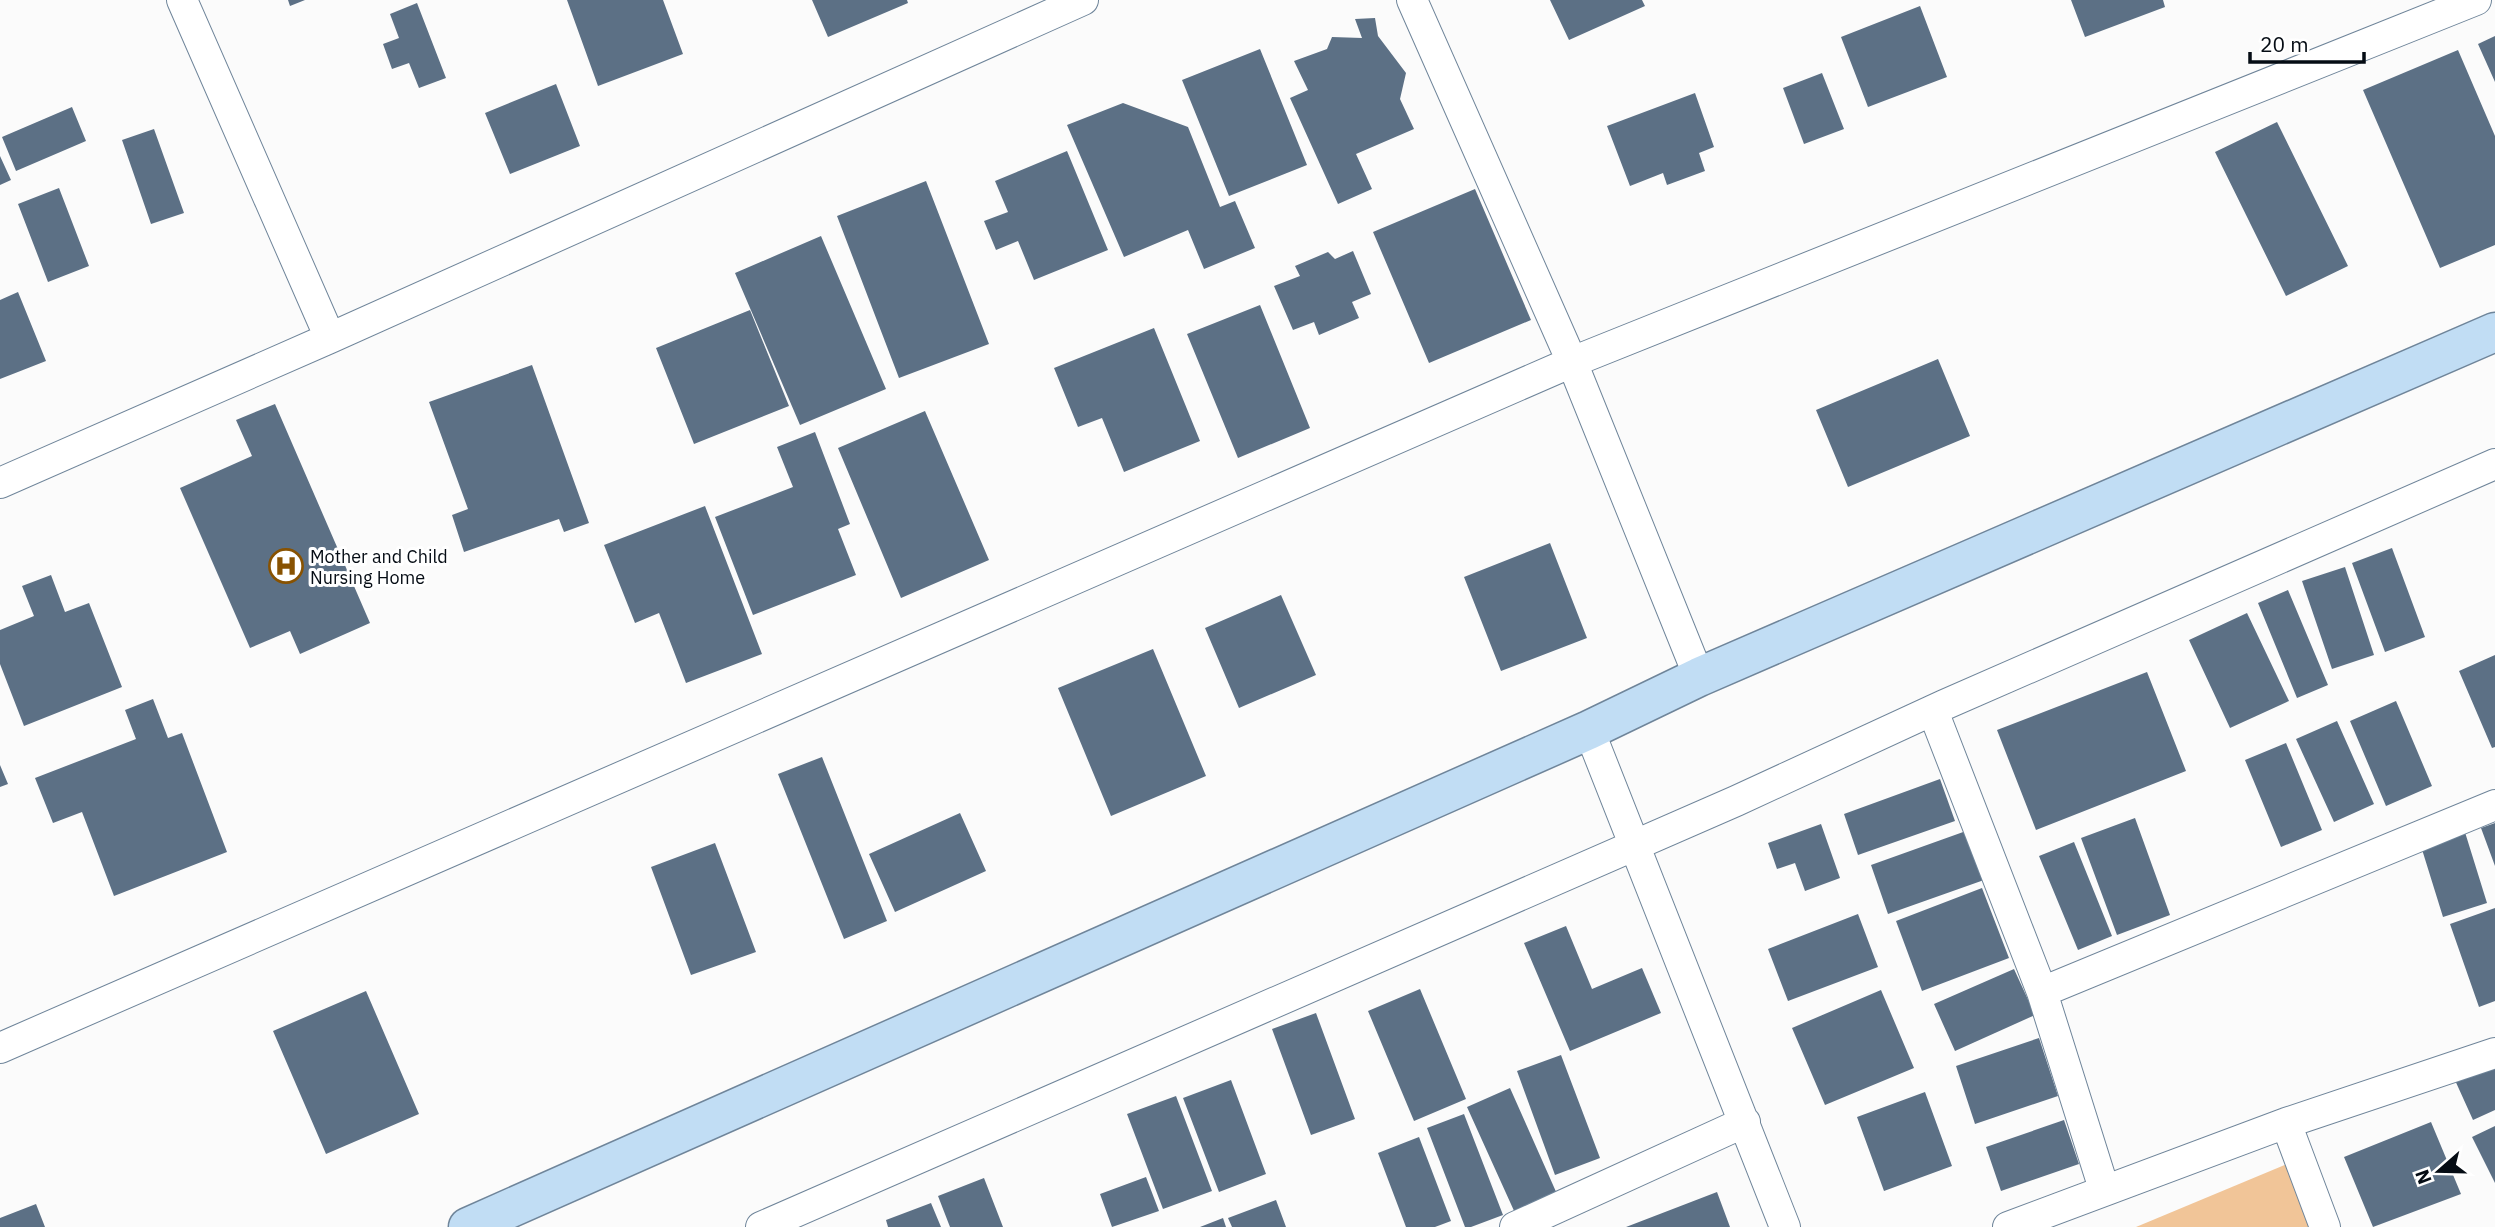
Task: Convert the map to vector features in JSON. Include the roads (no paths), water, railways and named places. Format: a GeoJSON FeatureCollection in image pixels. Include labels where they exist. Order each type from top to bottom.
{"type":"FeatureCollection","features":[{"type":"Feature","properties":{"kind":"street"},"geometry":{"type":"LineString","coordinates":[[181,0],[330,338]]}},
{"type":"Feature","properties":{"kind":"street"},"geometry":{"type":"LineString","coordinates":[[0,483],[1083,0]]}},
{"type":"Feature","properties":{"kind":"street"},"geometry":{"type":"LineString","coordinates":[[1412,0],[1572,362],[1699,677]]}},
{"type":"Feature","properties":{"kind":"street"},"geometry":{"type":"LineString","coordinates":[[0,1048],[1572,362],[2476,0]]}},
{"type":"Feature","properties":{"kind":"street"},"geometry":{"type":"LineString","coordinates":[[468,1227],[1589,730],[1699,677],[2495,332]]}},
{"type":"Feature","properties":{"kind":"street"},"geometry":{"type":"LineString","coordinates":[[773,1224],[2495,464]]}},
{"type":"Feature","properties":{"kind":"street"},"geometry":{"type":"LineString","coordinates":[[1933,711],[2042,992],[2104,1189]]}},
{"type":"Feature","properties":{"kind":"street"},"geometry":{"type":"LineString","coordinates":[[1589,730],[1636,842],[1785,1227]]}},
{"type":"Feature","properties":{"kind":"street"},"geometry":{"type":"LineString","coordinates":[[2042,992],[2495,805]]}},
{"type":"Feature","properties":{"kind":"street"},"geometry":{"type":"LineString","coordinates":[[2008,1227],[2286,1123],[2495,1053]]}},
{"type":"Feature","properties":{"kind":"street"},"geometry":{"type":"LineString","coordinates":[[1516,1227],[1745,1122]]}},
{"type":"Feature","properties":{"kind":"street"},"geometry":{"type":"LineString","coordinates":[[2286,1123],[2325,1227]]}},
{"type":"Feature","properties":{"kind":"place","name":"Mother and Child Nursing Home"},"geometry":{"type":"Point","coordinates":[286,566]}}]}
